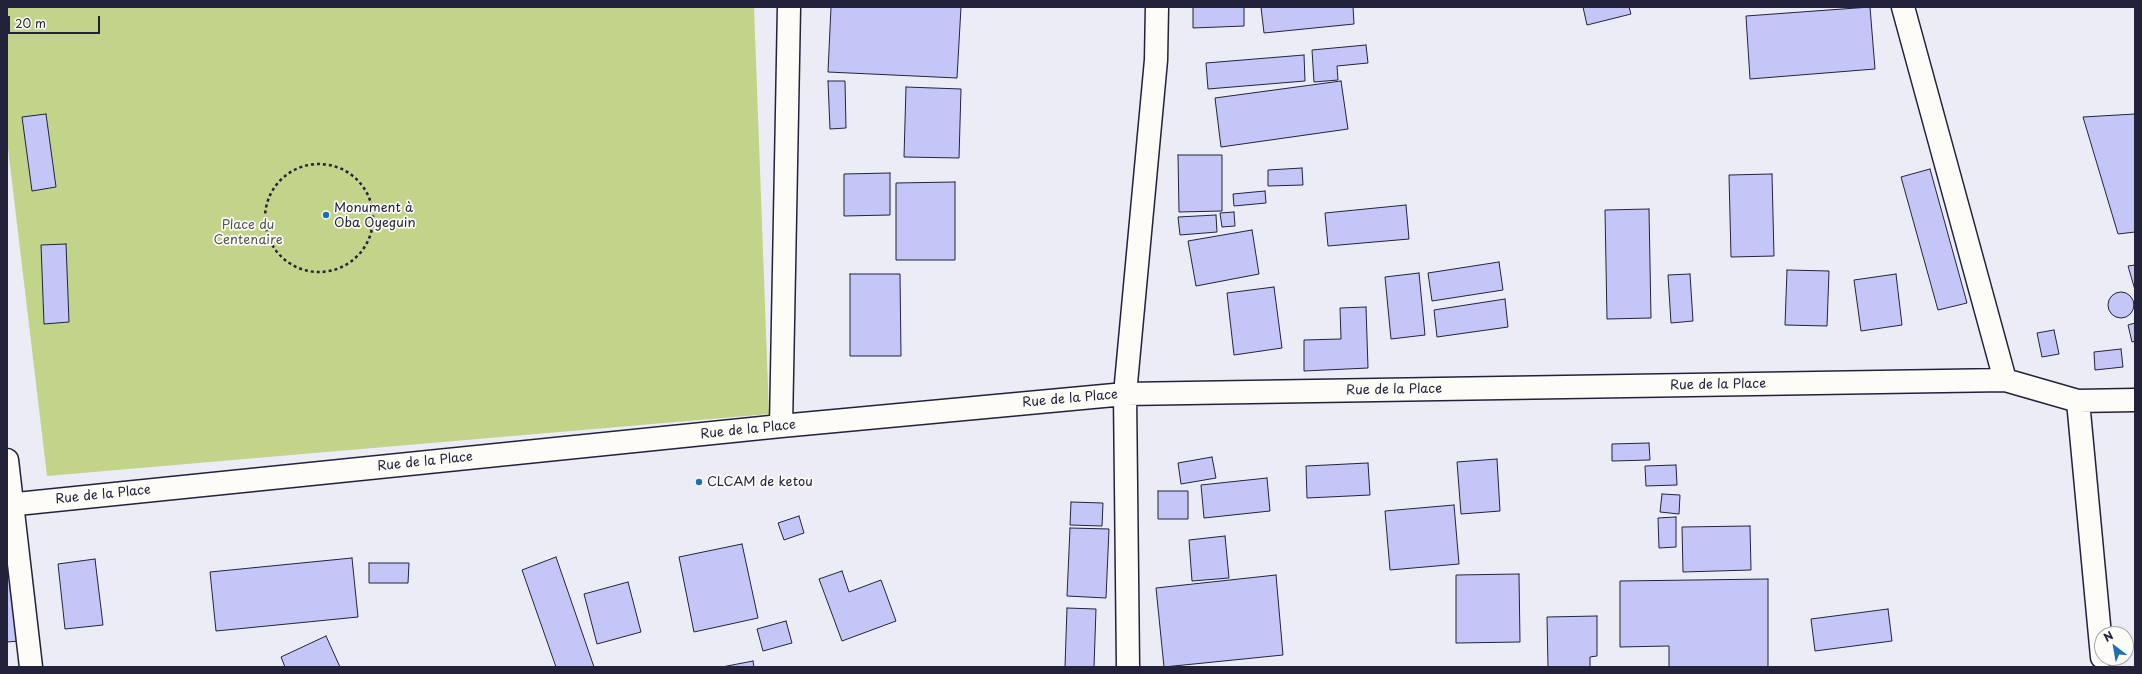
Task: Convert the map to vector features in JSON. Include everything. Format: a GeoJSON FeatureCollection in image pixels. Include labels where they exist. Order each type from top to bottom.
{"type":"FeatureCollection","features":[{"type":"Feature","properties":{"kind":"street"},"geometry":{"type":"LineString","coordinates":[[781,426],[789,7]]}},
{"type":"Feature","properties":{"kind":"street"},"geometry":{"type":"LineString","coordinates":[[1128,667],[1125,394],[1156,60],[1157,7]]}},
{"type":"Feature","properties":{"kind":"street"},"geometry":{"type":"LineString","coordinates":[[1903,7],[2005,380]]}},
{"type":"Feature","properties":{"kind":"street","name":"Rue de la Place"},"geometry":{"type":"LineString","coordinates":[[9,505],[781,426],[1125,394],[2005,380],[2078,402],[2135,400]]}},
{"type":"Feature","properties":{"kind":"street"},"geometry":{"type":"LineString","coordinates":[[2078,402],[2099,626]]}},
{"type":"Feature","properties":{"kind":"street"},"geometry":{"type":"LineString","coordinates":[[7,460],[9,505],[31,667]]}},
{"type":"Feature","properties":{"kind":"path"},"geometry":{"type":"LineString","coordinates":[[314,164],[336,166],[354,176],[368,193],[374,213],[371,234],[361,253],[345,267],[324,273],[303,271],[284,260],[270,244],[264,224],[266,202],[277,183],[294,170],[314,164]]}},
{"type":"Feature","properties":{"kind":"green space","name":"Place du Centenaire"},"geometry":{"type":"Polygon","coordinates":[[[7,7],[754,7],[769,414],[47,476],[7,140],[7,7]]]}},
{"type":"Feature","properties":{"kind":"building"},"geometry":{"type":"Polygon","coordinates":[[[831,7],[961,7],[957,78],[828,72],[831,7]]]}},
{"type":"Feature","properties":{"kind":"building"},"geometry":{"type":"Polygon","coordinates":[[[1193,7],[1244,7],[1244,26],[1193,28],[1193,7]]]}},
{"type":"Feature","properties":{"kind":"building"},"geometry":{"type":"Polygon","coordinates":[[[1261,7],[1353,7],[1354,24],[1264,33],[1261,7]]]}},
{"type":"Feature","properties":{"kind":"building"},"geometry":{"type":"Polygon","coordinates":[[[1583,7],[1629,7],[1631,14],[1587,25],[1583,7]]]}},
{"type":"Feature","properties":{"kind":"building"},"geometry":{"type":"Polygon","coordinates":[[[1870,7],[1875,69],[1750,79],[1746,16],[1870,7]]]}},
{"type":"Feature","properties":{"kind":"building"},"geometry":{"type":"Polygon","coordinates":[[[1366,45],[1368,63],[1337,66],[1338,80],[1314,82],[1312,50],[1366,45]]]}},
{"type":"Feature","properties":{"kind":"building"},"geometry":{"type":"Polygon","coordinates":[[[1304,55],[1305,81],[1208,89],[1206,63],[1304,55]]]}},
{"type":"Feature","properties":{"kind":"building"},"geometry":{"type":"Polygon","coordinates":[[[828,81],[845,81],[846,128],[830,129],[828,81]]]}},
{"type":"Feature","properties":{"kind":"building"},"geometry":{"type":"Polygon","coordinates":[[[1341,81],[1348,129],[1221,147],[1215,98],[1341,81]]]}},
{"type":"Feature","properties":{"kind":"building"},"geometry":{"type":"Polygon","coordinates":[[[906,87],[961,89],[959,158],[904,157],[906,87]]]}},
{"type":"Feature","properties":{"kind":"building"},"geometry":{"type":"Polygon","coordinates":[[[46,114],[56,187],[32,191],[22,117],[46,114]]]}},
{"type":"Feature","properties":{"kind":"building"},"geometry":{"type":"Polygon","coordinates":[[[2135,114],[2135,232],[2118,234],[2083,117],[2135,114]]]}},
{"type":"Feature","properties":{"kind":"building"},"geometry":{"type":"Polygon","coordinates":[[[1178,155],[1222,155],[1222,211],[1179,212],[1178,155]]]}},
{"type":"Feature","properties":{"kind":"building"},"geometry":{"type":"Polygon","coordinates":[[[1302,168],[1303,185],[1268,186],[1268,170],[1302,168]]]}},
{"type":"Feature","properties":{"kind":"building"},"geometry":{"type":"Polygon","coordinates":[[[1930,169],[1967,303],[1938,310],[1901,177],[1930,169]]]}},
{"type":"Feature","properties":{"kind":"building"},"geometry":{"type":"Polygon","coordinates":[[[890,173],[890,215],[844,216],[844,174],[890,173]]]}},
{"type":"Feature","properties":{"kind":"building"},"geometry":{"type":"Polygon","coordinates":[[[1772,174],[1774,256],[1731,257],[1729,175],[1772,174]]]}},
{"type":"Feature","properties":{"kind":"building"},"geometry":{"type":"Polygon","coordinates":[[[955,182],[955,260],[896,260],[896,183],[955,182]]]}},
{"type":"Feature","properties":{"kind":"building"},"geometry":{"type":"Polygon","coordinates":[[[1265,191],[1266,203],[1234,206],[1233,194],[1265,191]]]}},
{"type":"Feature","properties":{"kind":"building"},"geometry":{"type":"Polygon","coordinates":[[[1406,205],[1409,239],[1328,246],[1325,213],[1406,205]]]}},
{"type":"Feature","properties":{"kind":"building"},"geometry":{"type":"Polygon","coordinates":[[[1649,209],[1651,318],[1607,319],[1605,210],[1649,209]]]}},
{"type":"Feature","properties":{"kind":"building"},"geometry":{"type":"Polygon","coordinates":[[[1234,212],[1235,226],[1222,227],[1220,213],[1234,212]]]}},
{"type":"Feature","properties":{"kind":"building"},"geometry":{"type":"Polygon","coordinates":[[[1216,215],[1217,232],[1180,235],[1178,217],[1216,215]]]}},
{"type":"Feature","properties":{"kind":"building"},"geometry":{"type":"Polygon","coordinates":[[[1252,230],[1259,274],[1196,286],[1188,241],[1252,230]]]}},
{"type":"Feature","properties":{"kind":"building"},"geometry":{"type":"Polygon","coordinates":[[[66,244],[69,322],[44,324],[41,245],[66,244]]]}},
{"type":"Feature","properties":{"kind":"building"},"geometry":{"type":"Polygon","coordinates":[[[1499,262],[1503,290],[1432,301],[1428,273],[1499,262]]]}},
{"type":"Feature","properties":{"kind":"building"},"geometry":{"type":"Polygon","coordinates":[[[2135,265],[2135,290],[2128,266],[2135,265]]]}},
{"type":"Feature","properties":{"kind":"building"},"geometry":{"type":"Polygon","coordinates":[[[1787,270],[1829,271],[1827,326],[1785,325],[1787,270]]]}},
{"type":"Feature","properties":{"kind":"building"},"geometry":{"type":"Polygon","coordinates":[[[1419,273],[1425,335],[1391,339],[1385,277],[1419,273]]]}},
{"type":"Feature","properties":{"kind":"building"},"geometry":{"type":"Polygon","coordinates":[[[850,274],[900,274],[901,356],[850,356],[850,274]]]}},
{"type":"Feature","properties":{"kind":"building"},"geometry":{"type":"Polygon","coordinates":[[[1690,274],[1693,321],[1671,323],[1668,275],[1690,274]]]}},
{"type":"Feature","properties":{"kind":"building"},"geometry":{"type":"Polygon","coordinates":[[[1896,274],[1902,325],[1861,331],[1854,280],[1896,274]]]}},
{"type":"Feature","properties":{"kind":"building"},"geometry":{"type":"Polygon","coordinates":[[[1274,287],[1282,348],[1234,355],[1227,293],[1274,287]]]}},
{"type":"Feature","properties":{"kind":"building"},"geometry":{"type":"Polygon","coordinates":[[[2121,292],[2130,296],[2134,305],[2130,314],[2121,318],[2112,314],[2108,305],[2112,296],[2121,292]]]}},
{"type":"Feature","properties":{"kind":"building"},"geometry":{"type":"Polygon","coordinates":[[[1505,299],[1508,327],[1437,337],[1434,310],[1505,299]]]}},
{"type":"Feature","properties":{"kind":"building"},"geometry":{"type":"Polygon","coordinates":[[[1366,307],[1368,368],[1304,371],[1304,340],[1341,339],[1340,308],[1366,307]]]}},
{"type":"Feature","properties":{"kind":"building"},"geometry":{"type":"Polygon","coordinates":[[[2135,323],[2135,341],[2132,342],[2128,325],[2135,323]]]}},
{"type":"Feature","properties":{"kind":"building"},"geometry":{"type":"Polygon","coordinates":[[[2054,330],[2059,354],[2042,357],[2037,333],[2054,330]]]}},
{"type":"Feature","properties":{"kind":"building"},"geometry":{"type":"Polygon","coordinates":[[[2121,349],[2123,367],[2095,370],[2094,352],[2121,349]]]}},
{"type":"Feature","properties":{"kind":"building"},"geometry":{"type":"Polygon","coordinates":[[[1649,443],[1650,460],[1612,461],[1612,444],[1649,443]]]}},
{"type":"Feature","properties":{"kind":"building"},"geometry":{"type":"Polygon","coordinates":[[[1212,457],[1216,478],[1181,484],[1178,463],[1212,457]]]}},
{"type":"Feature","properties":{"kind":"building"},"geometry":{"type":"Polygon","coordinates":[[[1497,459],[1500,511],[1461,514],[1457,462],[1497,459]]]}},
{"type":"Feature","properties":{"kind":"building"},"geometry":{"type":"Polygon","coordinates":[[[1368,463],[1370,495],[1307,498],[1306,466],[1368,463]]]}},
{"type":"Feature","properties":{"kind":"building"},"geometry":{"type":"Polygon","coordinates":[[[1676,465],[1677,485],[1646,486],[1645,466],[1676,465]]]}},
{"type":"Feature","properties":{"kind":"building"},"geometry":{"type":"Polygon","coordinates":[[[1267,478],[1270,511],[1204,518],[1201,485],[1267,478]]]}},
{"type":"Feature","properties":{"kind":"building"},"geometry":{"type":"Polygon","coordinates":[[[1158,491],[1188,491],[1188,519],[1158,519],[1158,491]]]}},
{"type":"Feature","properties":{"kind":"building"},"geometry":{"type":"Polygon","coordinates":[[[1662,494],[1680,495],[1679,514],[1660,512],[1662,494]]]}},
{"type":"Feature","properties":{"kind":"building"},"geometry":{"type":"Polygon","coordinates":[[[1071,502],[1103,503],[1102,526],[1070,525],[1071,502]]]}},
{"type":"Feature","properties":{"kind":"building"},"geometry":{"type":"Polygon","coordinates":[[[1454,505],[1459,564],[1390,570],[1385,511],[1454,505]]]}},
{"type":"Feature","properties":{"kind":"building"},"geometry":{"type":"Polygon","coordinates":[[[799,516],[804,533],[784,540],[778,523],[799,516]]]}},
{"type":"Feature","properties":{"kind":"building"},"geometry":{"type":"Polygon","coordinates":[[[1676,517],[1676,547],[1659,548],[1658,518],[1676,517]]]}},
{"type":"Feature","properties":{"kind":"building"},"geometry":{"type":"Polygon","coordinates":[[[1750,526],[1751,570],[1683,572],[1682,527],[1750,526]]]}},
{"type":"Feature","properties":{"kind":"building"},"geometry":{"type":"Polygon","coordinates":[[[1070,528],[1109,529],[1106,598],[1067,596],[1070,528]]]}},
{"type":"Feature","properties":{"kind":"building"},"geometry":{"type":"Polygon","coordinates":[[[1225,536],[1229,578],[1192,581],[1189,540],[1225,536]]]}},
{"type":"Feature","properties":{"kind":"building"},"geometry":{"type":"Polygon","coordinates":[[[7,543],[19,641],[7,642],[7,543]]]}},
{"type":"Feature","properties":{"kind":"building"},"geometry":{"type":"Polygon","coordinates":[[[742,544],[758,618],[694,632],[679,557],[742,544]]]}},
{"type":"Feature","properties":{"kind":"building"},"geometry":{"type":"Polygon","coordinates":[[[556,557],[594,667],[556,667],[522,570],[556,557]]]}},
{"type":"Feature","properties":{"kind":"building"},"geometry":{"type":"Polygon","coordinates":[[[352,558],[358,617],[216,631],[210,572],[352,558]]]}},
{"type":"Feature","properties":{"kind":"building"},"geometry":{"type":"Polygon","coordinates":[[[95,559],[103,625],[65,629],[58,564],[95,559]]]}},
{"type":"Feature","properties":{"kind":"building"},"geometry":{"type":"Polygon","coordinates":[[[369,563],[409,563],[408,583],[369,583],[369,563]]]}},
{"type":"Feature","properties":{"kind":"building"},"geometry":{"type":"Polygon","coordinates":[[[842,571],[849,592],[881,580],[896,621],[842,641],[819,579],[842,571]]]}},
{"type":"Feature","properties":{"kind":"building"},"geometry":{"type":"Polygon","coordinates":[[[1519,574],[1520,642],[1456,643],[1456,575],[1519,574]]]}},
{"type":"Feature","properties":{"kind":"building"},"geometry":{"type":"Polygon","coordinates":[[[1276,575],[1283,655],[1164,667],[1156,588],[1276,575]]]}},
{"type":"Feature","properties":{"kind":"building"},"geometry":{"type":"Polygon","coordinates":[[[1768,579],[1768,667],[1669,667],[1669,646],[1620,647],[1620,581],[1768,579]]]}},
{"type":"Feature","properties":{"kind":"building"},"geometry":{"type":"Polygon","coordinates":[[[628,582],[641,632],[597,644],[584,594],[628,582]]]}},
{"type":"Feature","properties":{"kind":"building"},"geometry":{"type":"Polygon","coordinates":[[[1067,608],[1096,609],[1094,667],[1065,667],[1067,608]]]}},
{"type":"Feature","properties":{"kind":"building"},"geometry":{"type":"Polygon","coordinates":[[[1888,609],[1892,641],[1815,651],[1811,619],[1888,609]]]}},
{"type":"Feature","properties":{"kind":"building"},"geometry":{"type":"Polygon","coordinates":[[[1597,616],[1597,656],[1590,657],[1590,667],[1548,667],[1547,617],[1597,616]]]}},
{"type":"Feature","properties":{"kind":"building"},"geometry":{"type":"Polygon","coordinates":[[[786,621],[792,643],[763,651],[757,629],[786,621]]]}},
{"type":"Feature","properties":{"kind":"building"},"geometry":{"type":"Polygon","coordinates":[[[326,636],[340,667],[285,667],[281,657],[326,636]]]}},
{"type":"Feature","properties":{"kind":"building"},"geometry":{"type":"Polygon","coordinates":[[[753,661],[754,667],[722,667],[753,661]]]}},
{"type":"Feature","properties":{"kind":"place","name":"Monument à Oba Oyeguin"},"geometry":{"type":"Point","coordinates":[326,215]}},
{"type":"Feature","properties":{"kind":"place","name":"CLCAM de ketou"},"geometry":{"type":"Point","coordinates":[699,482]}}]}
